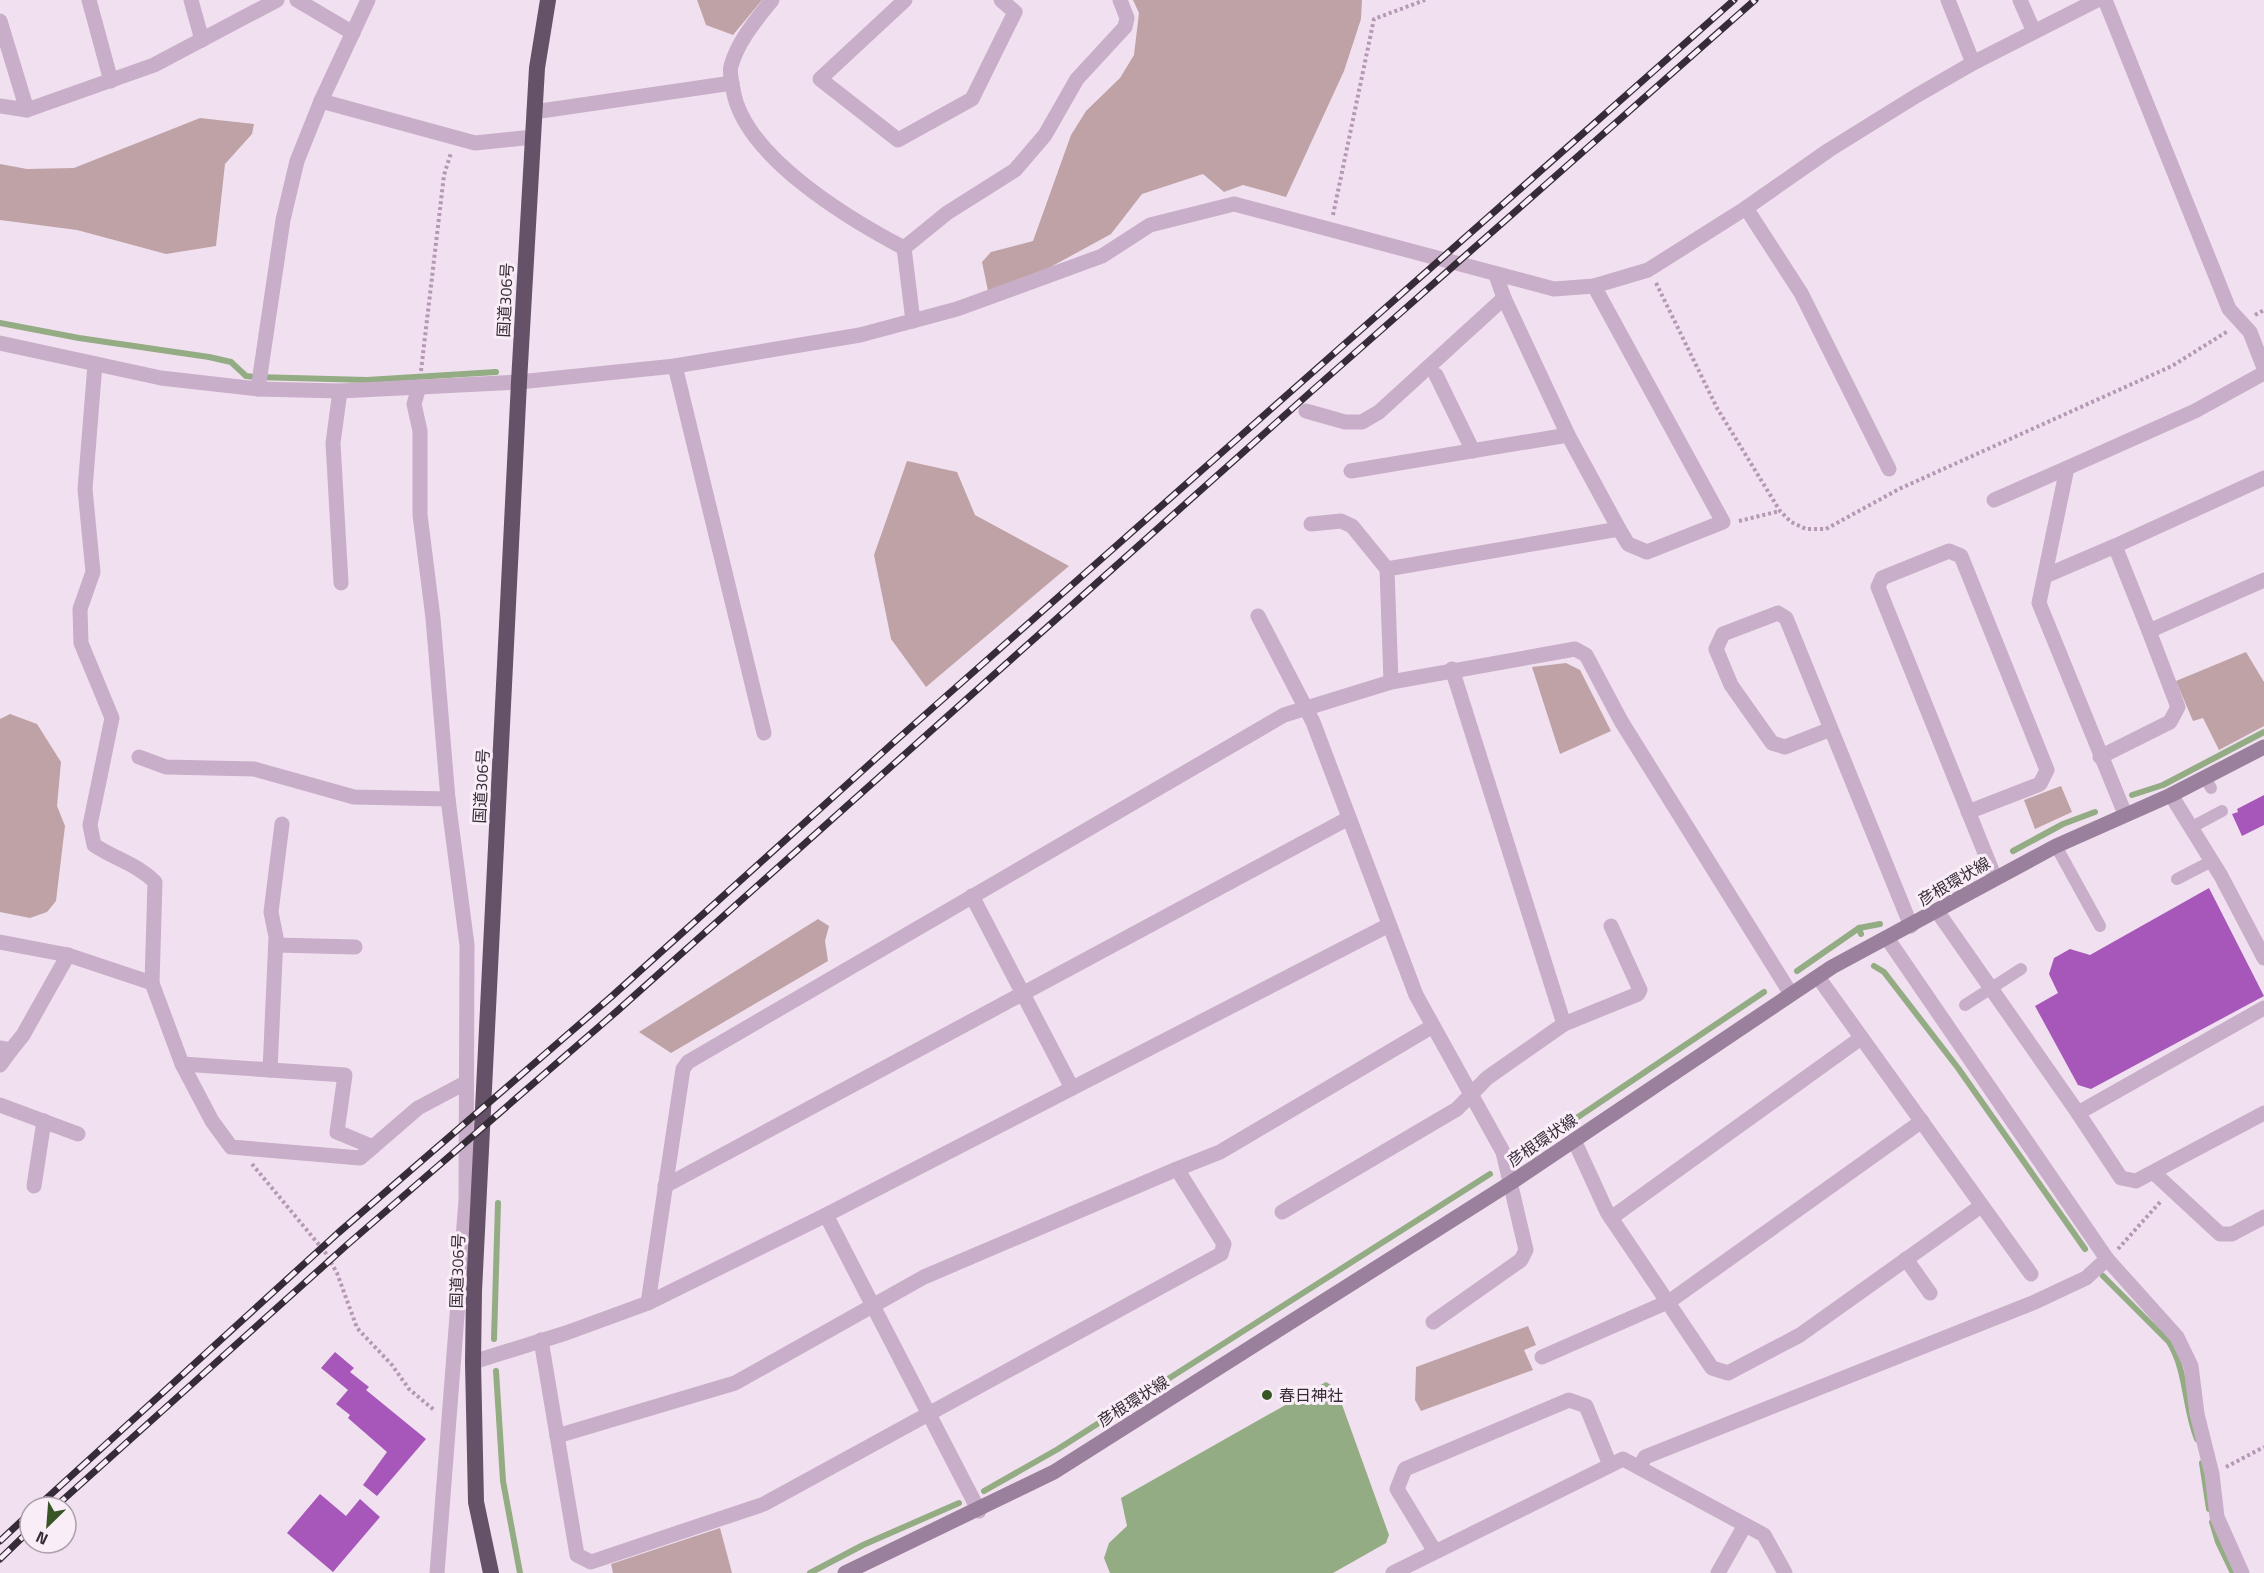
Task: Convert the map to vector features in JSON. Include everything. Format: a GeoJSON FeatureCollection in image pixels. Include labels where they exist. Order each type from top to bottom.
{"type":"FeatureCollection","features":[{"type":"Feature","properties":{"kind":"highway","name":"国道306号"},"geometry":{"type":"LineString","coordinates":[[491,1573],[476,1502],[473,1362],[519,382],[537,68],[548,0]]}},
{"type":"Feature","properties":{"kind":"main road","name":"彦根環状線"},"geometry":{"type":"LineString","coordinates":[[845,1573],[979,1511],[1054,1472],[1512,1182],[1832,967],[2056,846],[2125,814],[2208,783],[2264,747]]}},
{"type":"Feature","properties":{"kind":"street"},"geometry":{"type":"LineString","coordinates":[[89,0],[111,81]]}},
{"type":"Feature","properties":{"kind":"street"},"geometry":{"type":"LineString","coordinates":[[191,0],[202,40]]}},
{"type":"Feature","properties":{"kind":"street"},"geometry":{"type":"LineString","coordinates":[[0,106],[27,110],[154,65],[277,0]]}},
{"type":"Feature","properties":{"kind":"street"},"geometry":{"type":"LineString","coordinates":[[297,0],[353,33]]}},
{"type":"Feature","properties":{"kind":"street"},"geometry":{"type":"LineString","coordinates":[[259,382],[283,220],[297,160],[321,101],[368,0]]}},
{"type":"Feature","properties":{"kind":"street"},"geometry":{"type":"LineString","coordinates":[[772,0],[746,33],[730,68],[735,100],[748,126],[809,190],[852,220],[903,248]]}},
{"type":"Feature","properties":{"kind":"street"},"geometry":{"type":"LineString","coordinates":[[905,0],[820,79],[898,140],[972,99],[1015,12],[1002,0]]}},
{"type":"Feature","properties":{"kind":"street"},"geometry":{"type":"LineString","coordinates":[[903,248],[947,213],[1015,170],[1045,135],[1077,79],[1125,27],[1127,18],[1120,0]]}},
{"type":"Feature","properties":{"kind":"street"},"geometry":{"type":"LineString","coordinates":[[1948,0],[1973,63]]}},
{"type":"Feature","properties":{"kind":"street"},"geometry":{"type":"LineString","coordinates":[[2020,0],[2039,31]]}},
{"type":"Feature","properties":{"kind":"street"},"geometry":{"type":"LineString","coordinates":[[0,343],[161,378],[259,382],[340,391],[420,380],[519,382],[675,366],[860,335],[912,321],[1017,288],[1102,256],[1150,225],[1234,204],[1554,289],[1594,286],[1648,270],[1746,208],[1829,150],[1973,63],[2097,0]]}},
{"type":"Feature","properties":{"kind":"street"},"geometry":{"type":"LineString","coordinates":[[2105,0],[2229,309],[2250,332],[2264,368]]}},
{"type":"Feature","properties":{"kind":"street"},"geometry":{"type":"LineString","coordinates":[[0,21],[27,110]]}},
{"type":"Feature","properties":{"kind":"street"},"geometry":{"type":"LineString","coordinates":[[534,112],[732,83]]}},
{"type":"Feature","properties":{"kind":"street"},"geometry":{"type":"LineString","coordinates":[[321,101],[475,143],[533,138]]}},
{"type":"Feature","properties":{"kind":"street"},"geometry":{"type":"LineString","coordinates":[[1746,208],[1801,293],[1889,468]]}},
{"type":"Feature","properties":{"kind":"street"},"geometry":{"type":"LineString","coordinates":[[903,248],[912,321]]}},
{"type":"Feature","properties":{"kind":"street"},"geometry":{"type":"LineString","coordinates":[[1496,275],[1504,298],[1568,435],[1619,530],[1628,544],[1647,552],[1723,522],[1594,286]]}},
{"type":"Feature","properties":{"kind":"street"},"geometry":{"type":"LineString","coordinates":[[1306,411],[1345,422],[1362,422],[1378,412],[1504,298]]}},
{"type":"Feature","properties":{"kind":"street"},"geometry":{"type":"LineString","coordinates":[[94,364],[84,489],[93,572],[80,609],[81,643],[112,718],[90,825],[94,845],[110,856],[141,868],[155,882],[152,983],[182,1064],[212,1121],[231,1147],[360,1158],[418,1108],[465,1083]]}},
{"type":"Feature","properties":{"kind":"street"},"geometry":{"type":"LineString","coordinates":[[675,366],[764,734]]}},
{"type":"Feature","properties":{"kind":"street"},"geometry":{"type":"LineString","coordinates":[[1994,500],[2195,411],[2264,374]]}},
{"type":"Feature","properties":{"kind":"street"},"geometry":{"type":"LineString","coordinates":[[1436,375],[1473,451]]}},
{"type":"Feature","properties":{"kind":"street"},"geometry":{"type":"LineString","coordinates":[[420,380],[414,404],[420,431],[420,515],[434,618],[448,799],[467,945],[466,1200],[437,1573]]}},
{"type":"Feature","properties":{"kind":"street"},"geometry":{"type":"LineString","coordinates":[[340,391],[333,443],[341,583]]}},
{"type":"Feature","properties":{"kind":"street"},"geometry":{"type":"LineString","coordinates":[[1351,471],[1568,435]]}},
{"type":"Feature","properties":{"kind":"street"},"geometry":{"type":"LineString","coordinates":[[2067,468],[2039,603],[2125,814]]}},
{"type":"Feature","properties":{"kind":"street"},"geometry":{"type":"LineString","coordinates":[[2045,576],[2264,478]]}},
{"type":"Feature","properties":{"kind":"street"},"geometry":{"type":"LineString","coordinates":[[1311,524],[1341,521],[1352,526],[1387,569],[1391,682]]}},
{"type":"Feature","properties":{"kind":"street"},"geometry":{"type":"LineString","coordinates":[[1387,569],[1619,530]]}},
{"type":"Feature","properties":{"kind":"street"},"geometry":{"type":"LineString","coordinates":[[2100,757],[2170,722],[2178,706],[2115,546]]}},
{"type":"Feature","properties":{"kind":"street"},"geometry":{"type":"LineString","coordinates":[[1968,812],[2040,784],[2047,770],[1962,556],[1949,551],[1882,578],[1878,587],[1968,812],[1995,878]]}},
{"type":"Feature","properties":{"kind":"street"},"geometry":{"type":"LineString","coordinates":[[2149,631],[2264,580]]}},
{"type":"Feature","properties":{"kind":"street"},"geometry":{"type":"LineString","coordinates":[[1832,729],[1785,747],[1772,743],[1731,685],[1716,649],[1723,634],[1778,613],[1786,618],[1832,729],[1911,926]]}},
{"type":"Feature","properties":{"kind":"street"},"geometry":{"type":"LineString","coordinates":[[1258,616],[1313,722],[1416,995],[1503,1152],[1512,1182],[1526,1250],[1521,1260],[1433,1322]]}},
{"type":"Feature","properties":{"kind":"street"},"geometry":{"type":"LineString","coordinates":[[648,1303],[683,1069],[688,1062],[1284,715],[1391,682],[1452,669],[1575,649],[1586,655],[1621,721],[1791,994]]}},
{"type":"Feature","properties":{"kind":"street"},"geometry":{"type":"LineString","coordinates":[[1452,669],[1564,1024]]}},
{"type":"Feature","properties":{"kind":"street"},"geometry":{"type":"LineString","coordinates":[[139,757],[166,767],[254,769],[354,797],[448,799]]}},
{"type":"Feature","properties":{"kind":"street"},"geometry":{"type":"LineString","coordinates":[[2171,795],[2256,930],[2264,958]]}},
{"type":"Feature","properties":{"kind":"street"},"geometry":{"type":"LineString","coordinates":[[665,1186],[1349,818]]}},
{"type":"Feature","properties":{"kind":"street"},"geometry":{"type":"LineString","coordinates":[[270,1070],[276,945],[271,912],[282,824]]}},
{"type":"Feature","properties":{"kind":"street"},"geometry":{"type":"LineString","coordinates":[[972,896],[1072,1088]]}},
{"type":"Feature","properties":{"kind":"street"},"geometry":{"type":"LineString","coordinates":[[1937,911],[2121,1178],[2136,1181],[2154,1173],[2264,1113]]}},
{"type":"Feature","properties":{"kind":"street"},"geometry":{"type":"LineString","coordinates":[[473,1362],[648,1303],[826,1215],[1389,925]]}},
{"type":"Feature","properties":{"kind":"street"},"geometry":{"type":"LineString","coordinates":[[1282,1212],[1457,1108],[1487,1078],[1564,1024],[1638,994],[1640,990],[1611,926]]}},
{"type":"Feature","properties":{"kind":"street"},"geometry":{"type":"LineString","coordinates":[[1887,938],[2107,1259],[2177,1337],[2185,1351],[2191,1366],[2197,1414],[2212,1474],[2217,1517],[2242,1573]]}},
{"type":"Feature","properties":{"kind":"street"},"geometry":{"type":"LineString","coordinates":[[0,942],[68,955],[152,983]]}},
{"type":"Feature","properties":{"kind":"street"},"geometry":{"type":"LineString","coordinates":[[276,945],[355,947]]}},
{"type":"Feature","properties":{"kind":"street"},"geometry":{"type":"LineString","coordinates":[[0,1065],[6,1049],[29,1025],[68,955]]}},
{"type":"Feature","properties":{"kind":"street"},"geometry":{"type":"LineString","coordinates":[[1818,977],[2031,1274]]}},
{"type":"Feature","properties":{"kind":"street"},"geometry":{"type":"LineString","coordinates":[[2078,1113],[2264,1008]]}},
{"type":"Feature","properties":{"kind":"street"},"geometry":{"type":"LineString","coordinates":[[557,1436],[735,1383],[924,1277],[1220,1152],[1433,1026]]}},
{"type":"Feature","properties":{"kind":"street"},"geometry":{"type":"LineString","coordinates":[[1611,1218],[1861,1038]]}},
{"type":"Feature","properties":{"kind":"street"},"geometry":{"type":"LineString","coordinates":[[182,1064],[345,1075],[337,1132],[373,1147]]}},
{"type":"Feature","properties":{"kind":"street"},"geometry":{"type":"LineString","coordinates":[[0,1105],[78,1134]]}},
{"type":"Feature","properties":{"kind":"street"},"geometry":{"type":"LineString","coordinates":[[33,1186],[44,1121]]}},
{"type":"Feature","properties":{"kind":"street"},"geometry":{"type":"LineString","coordinates":[[1542,1357],[1670,1301],[1922,1121]]}},
{"type":"Feature","properties":{"kind":"street"},"geometry":{"type":"LineString","coordinates":[[1574,1140],[1611,1218],[1670,1301],[1713,1368],[1728,1373],[1800,1335],[1981,1206]]}},
{"type":"Feature","properties":{"kind":"street"},"geometry":{"type":"LineString","coordinates":[[542,1340],[577,1555],[591,1562],[764,1504],[1221,1254],[1224,1244],[1177,1169]]}},
{"type":"Feature","properties":{"kind":"street"},"geometry":{"type":"LineString","coordinates":[[2154,1173],[2220,1234],[2232,1234],[2264,1217]]}},
{"type":"Feature","properties":{"kind":"street"},"geometry":{"type":"LineString","coordinates":[[826,1215],[979,1511]]}},
{"type":"Feature","properties":{"kind":"street"},"geometry":{"type":"LineString","coordinates":[[1906,1259],[1930,1293]]}},
{"type":"Feature","properties":{"kind":"street"},"geometry":{"type":"LineString","coordinates":[[1640,1467],[1646,1458],[2035,1302],[2086,1278],[2107,1259]]}},
{"type":"Feature","properties":{"kind":"street"},"geometry":{"type":"LineString","coordinates":[[1434,1550],[1397,1489],[1405,1469],[1569,1400],[1586,1406],[1610,1465]]}},
{"type":"Feature","properties":{"kind":"street"},"geometry":{"type":"LineString","coordinates":[[1393,1573],[1434,1550],[1623,1459],[1764,1535],[1785,1573]]}},
{"type":"Feature","properties":{"kind":"street"},"geometry":{"type":"LineString","coordinates":[[1718,1573],[1745,1525]]}},
{"type":"Feature","properties":{"kind":"lane"},"geometry":{"type":"LineString","coordinates":[[2192,827],[2222,811]]}},
{"type":"Feature","properties":{"kind":"lane"},"geometry":{"type":"LineString","coordinates":[[2056,846],[2100,926]]}},
{"type":"Feature","properties":{"kind":"lane"},"geometry":{"type":"LineString","coordinates":[[2177,879],[2212,861]]}},
{"type":"Feature","properties":{"kind":"lane"},"geometry":{"type":"LineString","coordinates":[[1965,1005],[2021,969]]}},
{"type":"Feature","properties":{"kind":"path"},"geometry":{"type":"LineString","coordinates":[[1330,228],[1374,19],[1425,0]]}},
{"type":"Feature","properties":{"kind":"path"},"geometry":{"type":"LineString","coordinates":[[420,380],[444,175],[455,138]]}},
{"type":"Feature","properties":{"kind":"path"},"geometry":{"type":"LineString","coordinates":[[1648,270],[1717,408],[1780,511],[1791,522],[1806,530],[1826,529],[1899,489],[2172,366],[2241,322]]}},
{"type":"Feature","properties":{"kind":"path"},"geometry":{"type":"LineString","coordinates":[[1723,522],[1736,522],[1780,511]]}},
{"type":"Feature","properties":{"kind":"path"},"geometry":{"type":"LineString","coordinates":[[250,1161],[325,1252],[337,1273],[357,1328],[392,1365],[409,1389],[437,1413],[448,1415]]}},
{"type":"Feature","properties":{"kind":"path"},"geometry":{"type":"LineString","coordinates":[[2107,1259],[2171,1189]]}},
{"type":"Feature","properties":{"kind":"path"},"geometry":{"type":"LineString","coordinates":[[2212,1474],[2264,1448]]}},
{"type":"Feature","properties":{"kind":"shaded area"},"geometry":{"type":"Polygon","coordinates":[[[697,0],[762,0],[733,35],[706,25],[697,0]]]}},
{"type":"Feature","properties":{"kind":"shaded area"},"geometry":{"type":"Polygon","coordinates":[[[1133,0],[1362,0],[1361,19],[1344,71],[1286,197],[1243,185],[1224,192],[1203,174],[1142,194],[1111,234],[1047,269],[988,291],[982,262],[991,252],[1033,241],[1071,135],[1086,111],[1120,78],[1134,55],[1139,13],[1133,0]]]}},
{"type":"Feature","properties":{"kind":"shaded area"},"geometry":{"type":"Polygon","coordinates":[[[200,118],[254,124],[252,134],[225,164],[216,246],[166,254],[77,230],[0,220],[0,164],[27,169],[74,168],[200,118]]]}},
{"type":"Feature","properties":{"kind":"shaded area"},"geometry":{"type":"Polygon","coordinates":[[[907,461],[957,472],[975,515],[1069,566],[926,687],[891,639],[874,555],[907,461]]]}},
{"type":"Feature","properties":{"kind":"shaded area"},"geometry":{"type":"Polygon","coordinates":[[[2246,652],[2264,682],[2264,726],[2219,750],[2203,718],[2193,721],[2176,681],[2246,652]]]}},
{"type":"Feature","properties":{"kind":"shaded area"},"geometry":{"type":"Polygon","coordinates":[[[1566,663],[1580,670],[1611,731],[1560,754],[1532,667],[1566,663]]]}},
{"type":"Feature","properties":{"kind":"shaded area"},"geometry":{"type":"Polygon","coordinates":[[[10,714],[37,724],[61,762],[57,806],[65,826],[56,901],[47,912],[30,918],[0,912],[0,719],[10,714]]]}},
{"type":"Feature","properties":{"kind":"shaded area"},"geometry":{"type":"Polygon","coordinates":[[[2061,786],[2072,812],[2035,829],[2024,800],[2061,786]]]}},
{"type":"Feature","properties":{"kind":"shaded area"},"geometry":{"type":"Polygon","coordinates":[[[818,919],[829,926],[825,941],[828,961],[671,1053],[639,1032],[818,919]]]}},
{"type":"Feature","properties":{"kind":"shaded area"},"geometry":{"type":"Polygon","coordinates":[[[1528,1326],[1536,1345],[1524,1350],[1533,1370],[1421,1411],[1415,1400],[1416,1367],[1528,1326]]]}},
{"type":"Feature","properties":{"kind":"shaded area"},"geometry":{"type":"Polygon","coordinates":[[[1326,1382],[1336,1388],[1389,1535],[1386,1543],[1333,1573],[1110,1573],[1104,1558],[1109,1543],[1127,1526],[1121,1498],[1326,1382]]]}},
{"type":"Feature","properties":{"kind":"shaded area"},"geometry":{"type":"Polygon","coordinates":[[[720,1528],[732,1573],[613,1573],[611,1564],[720,1528]]]}},
{"type":"Feature","properties":{"kind":"building"},"geometry":{"type":"Polygon","coordinates":[[[2264,795],[2264,825],[2242,836],[2232,814],[2264,795]]]}},
{"type":"Feature","properties":{"kind":"building"},"geometry":{"type":"Polygon","coordinates":[[[2209,888],[2264,996],[2091,1089],[2078,1085],[2035,1006],[2058,993],[2049,974],[2054,958],[2070,949],[2090,955],[2209,888]]]}},
{"type":"Feature","properties":{"kind":"building"},"geometry":{"type":"Polygon","coordinates":[[[335,1352],[354,1368],[350,1372],[369,1387],[366,1390],[426,1439],[377,1496],[363,1485],[387,1452],[348,1418],[350,1415],[336,1404],[348,1390],[321,1368],[335,1352]]]}},
{"type":"Feature","properties":{"kind":"building"},"geometry":{"type":"Polygon","coordinates":[[[320,1494],[346,1516],[360,1499],[380,1517],[333,1572],[287,1533],[320,1494]]]}},
{"type":"Feature","properties":{"kind":"waterway"},"geometry":{"type":"LineString","coordinates":[[0,323],[79,338],[209,357],[231,362],[246,376],[255,377],[367,380],[496,372]]}},
{"type":"Feature","properties":{"kind":"waterway"},"geometry":{"type":"LineString","coordinates":[[2132,795],[2163,785],[2264,732]]}},
{"type":"Feature","properties":{"kind":"waterway"},"geometry":{"type":"LineString","coordinates":[[2013,851],[2063,824],[2095,812]]}},
{"type":"Feature","properties":{"kind":"waterway"},"geometry":{"type":"LineString","coordinates":[[1923,900],[1967,876]]}},
{"type":"Feature","properties":{"kind":"waterway"},"geometry":{"type":"LineString","coordinates":[[1859,928],[1880,924]]}},
{"type":"Feature","properties":{"kind":"waterway"},"geometry":{"type":"LineString","coordinates":[[1797,971],[1859,928],[1861,934]]}},
{"type":"Feature","properties":{"kind":"waterway"},"geometry":{"type":"LineString","coordinates":[[1874,966],[1884,972],[1958,1068],[2085,1249]]}},
{"type":"Feature","properties":{"kind":"waterway"},"geometry":{"type":"LineString","coordinates":[[1523,1154],[1764,992]]}},
{"type":"Feature","properties":{"kind":"waterway"},"geometry":{"type":"LineString","coordinates":[[984,1491],[1058,1449],[1490,1174]]}},
{"type":"Feature","properties":{"kind":"waterway"},"geometry":{"type":"LineString","coordinates":[[494,1339],[498,1203]]}},
{"type":"Feature","properties":{"kind":"waterway"},"geometry":{"type":"LineString","coordinates":[[2103,1276],[2169,1342],[2179,1365],[2197,1439]]}},
{"type":"Feature","properties":{"kind":"waterway"},"geometry":{"type":"LineString","coordinates":[[496,1371],[503,1481],[520,1573]]}},
{"type":"Feature","properties":{"kind":"waterway"},"geometry":{"type":"LineString","coordinates":[[2202,1463],[2209,1509]]}},
{"type":"Feature","properties":{"kind":"waterway"},"geometry":{"type":"LineString","coordinates":[[810,1573],[863,1545],[959,1503]]}},
{"type":"Feature","properties":{"kind":"waterway"},"geometry":{"type":"LineString","coordinates":[[2212,1522],[2218,1542],[2233,1573]]}},
{"type":"Feature","properties":{"kind":"railway"},"geometry":{"type":"LineString","coordinates":[[50,1495],[338,1233],[611,997],[893,743],[1734,0]]}},
{"type":"Feature","properties":{"kind":"railway"},"geometry":{"type":"LineString","coordinates":[[68,1495],[348,1244],[616,1012],[1313,390],[1755,0]]}},
{"type":"Feature","properties":{"kind":"railway"},"geometry":{"type":"LineString","coordinates":[[0,1541],[18,1524]]}},
{"type":"Feature","properties":{"kind":"railway"},"geometry":{"type":"LineString","coordinates":[[0,1559],[18,1542]]}},
{"type":"Feature","properties":{"kind":"place","name":"春日神社"},"geometry":{"type":"Point","coordinates":[1267,1395]}}]}
